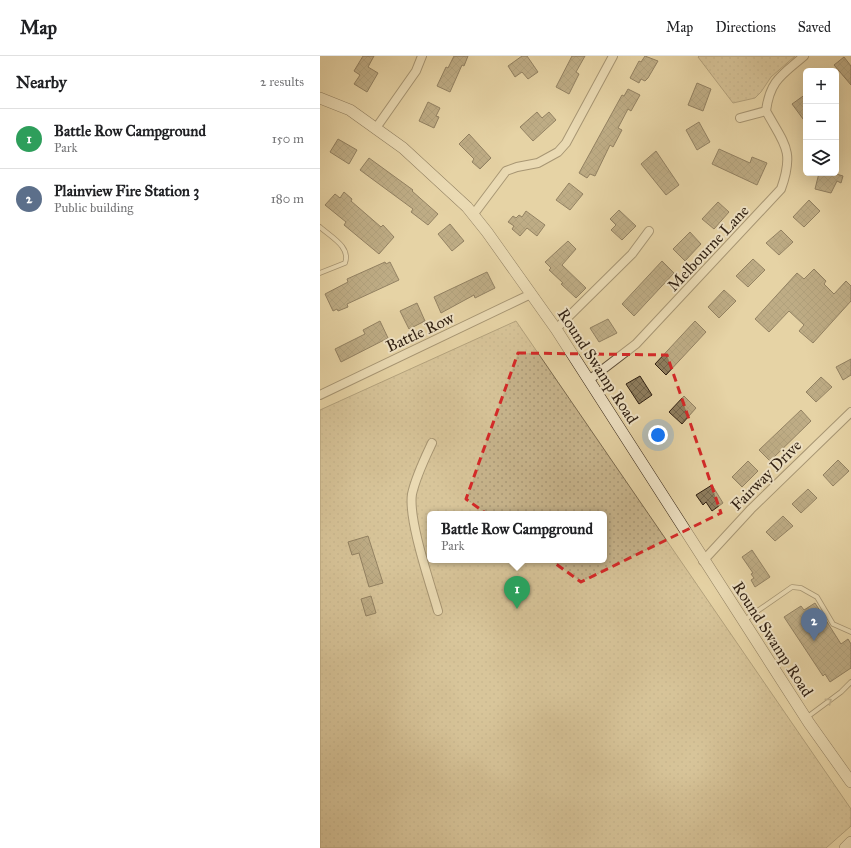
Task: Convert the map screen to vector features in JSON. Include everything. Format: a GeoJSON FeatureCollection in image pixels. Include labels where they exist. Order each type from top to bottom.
{"type":"FeatureCollection","features":[{"type":"Feature","properties":{"kind":"main road","name":"Round Swamp Road"},"geometry":{"type":"LineString","coordinates":[[320,98],[350,110],[376,128],[431,173],[474,215],[556,329],[703,561],[805,718],[851,782]]}},
{"type":"Feature","properties":{"kind":"main road"},"geometry":{"type":"LineString","coordinates":[[845,848],[851,842]]}},
{"type":"Feature","properties":{"kind":"street"},"geometry":{"type":"LineString","coordinates":[[376,128],[416,71],[422,56]]}},
{"type":"Feature","properties":{"kind":"street"},"geometry":{"type":"LineString","coordinates":[[474,215],[506,171],[517,166],[538,163],[558,152],[566,143],[613,56]]}},
{"type":"Feature","properties":{"kind":"street"},"geometry":{"type":"LineString","coordinates":[[740,118],[766,110],[768,96],[775,81],[804,56]]}},
{"type":"Feature","properties":{"kind":"street","name":"Melbourne Lane"},"geometry":{"type":"LineString","coordinates":[[589,380],[636,344],[781,189],[788,171],[786,148],[766,110]]}},
{"type":"Feature","properties":{"kind":"street"},"geometry":{"type":"LineString","coordinates":[[556,329],[632,254],[649,231]]}},
{"type":"Feature","properties":{"kind":"street","name":"Battle Row"},"geometry":{"type":"LineString","coordinates":[[320,395],[531,294]]}},
{"type":"Feature","properties":{"kind":"street","name":"Fairway Drive"},"geometry":{"type":"LineString","coordinates":[[703,561],[751,509],[851,412]]}},
{"type":"Feature","properties":{"kind":"street"},"geometry":{"type":"LineString","coordinates":[[432,443],[419,470],[415,483],[412,495],[412,516],[438,611]]}},
{"type":"Feature","properties":{"kind":"lane"},"geometry":{"type":"LineString","coordinates":[[320,227],[347,252],[345,263],[320,273]]}},
{"type":"Feature","properties":{"kind":"lane"},"geometry":{"type":"LineString","coordinates":[[742,621],[792,587],[801,588],[817,597],[833,624],[851,632]]}},
{"type":"Feature","properties":{"kind":"lane"},"geometry":{"type":"LineString","coordinates":[[805,718],[841,692],[851,682]]}},
{"type":"Feature","properties":{"kind":"highlighted area"},"geometry":{"type":"Polygon","coordinates":[[[518,353],[667,355],[721,513],[581,582],[466,499],[518,353]]]}},
{"type":"Feature","properties":{"kind":"shaded area"},"geometry":{"type":"Polygon","coordinates":[[[795,56],[771,77],[755,98],[733,103],[698,57],[795,56]]]}},
{"type":"Feature","properties":{"kind":"shaded area"},"geometry":{"type":"Polygon","coordinates":[[[516,321],[851,809],[851,826],[826,848],[320,848],[320,410],[516,321]]]}},
{"type":"Feature","properties":{"kind":"building"},"geometry":{"type":"Polygon","coordinates":[[[363,56],[374,56],[368,67],[378,73],[367,92],[354,84],[360,75],[354,71],[363,56]]]}},
{"type":"Feature","properties":{"kind":"building"},"geometry":{"type":"Polygon","coordinates":[[[454,56],[468,56],[464,66],[462,65],[450,92],[437,86],[446,67],[448,68],[454,56]]]}},
{"type":"Feature","properties":{"kind":"building"},"geometry":{"type":"Polygon","coordinates":[[[522,56],[527,56],[538,72],[528,79],[522,72],[515,77],[508,66],[522,56]]]}},
{"type":"Feature","properties":{"kind":"building"},"geometry":{"type":"Polygon","coordinates":[[[572,56],[585,56],[576,72],[579,74],[569,94],[556,87],[572,56]]]}},
{"type":"Feature","properties":{"kind":"building"},"geometry":{"type":"Polygon","coordinates":[[[645,56],[658,61],[648,78],[645,81],[641,79],[639,83],[630,78],[639,61],[641,62],[645,56]]]}},
{"type":"Feature","properties":{"kind":"building"},"geometry":{"type":"Polygon","coordinates":[[[844,57],[851,66],[851,85],[839,71],[839,68],[837,68],[834,65],[844,57]]]}},
{"type":"Feature","properties":{"kind":"building"},"geometry":{"type":"Polygon","coordinates":[[[697,83],[711,89],[703,111],[688,105],[697,83]]]}},
{"type":"Feature","properties":{"kind":"building"},"geometry":{"type":"Polygon","coordinates":[[[628,89],[640,95],[631,111],[628,109],[618,128],[622,130],[613,147],[610,145],[595,176],[590,174],[587,178],[579,173],[622,95],[624,96],[628,89]]]}},
{"type":"Feature","properties":{"kind":"building"},"geometry":{"type":"Polygon","coordinates":[[[803,96],[803,119],[792,104],[803,96]]]}},
{"type":"Feature","properties":{"kind":"building"},"geometry":{"type":"Polygon","coordinates":[[[428,102],[440,108],[436,116],[439,117],[434,128],[419,121],[428,102]]]}},
{"type":"Feature","properties":{"kind":"building"},"geometry":{"type":"Polygon","coordinates":[[[537,112],[542,118],[549,112],[556,120],[533,141],[520,127],[537,112]]]}},
{"type":"Feature","properties":{"kind":"building"},"geometry":{"type":"Polygon","coordinates":[[[699,122],[710,142],[697,150],[686,130],[699,122]]]}},
{"type":"Feature","properties":{"kind":"building"},"geometry":{"type":"Polygon","coordinates":[[[469,134],[491,158],[480,169],[472,162],[474,159],[459,144],[469,134]]]}},
{"type":"Feature","properties":{"kind":"building"},"geometry":{"type":"Polygon","coordinates":[[[338,139],[357,150],[349,164],[330,152],[338,139]]]}},
{"type":"Feature","properties":{"kind":"building"},"geometry":{"type":"Polygon","coordinates":[[[719,149],[750,163],[752,157],[767,163],[757,185],[712,164],[719,149]]]}},
{"type":"Feature","properties":{"kind":"building"},"geometry":{"type":"Polygon","coordinates":[[[656,151],[679,185],[666,195],[641,164],[656,151]]]}},
{"type":"Feature","properties":{"kind":"building"},"geometry":{"type":"Polygon","coordinates":[[[369,158],[413,190],[412,191],[438,214],[428,225],[411,212],[413,209],[360,170],[369,158]]]}},
{"type":"Feature","properties":{"kind":"building"},"geometry":{"type":"Polygon","coordinates":[[[818,176],[843,176],[841,183],[837,181],[831,193],[815,189],[818,176]]]}},
{"type":"Feature","properties":{"kind":"building"},"geometry":{"type":"Polygon","coordinates":[[[569,183],[583,194],[570,210],[556,200],[569,183]]]}},
{"type":"Feature","properties":{"kind":"building"},"geometry":{"type":"Polygon","coordinates":[[[344,192],[352,199],[351,201],[381,227],[383,225],[394,237],[379,254],[344,225],[346,222],[325,205],[335,194],[340,198],[344,192]]]}},
{"type":"Feature","properties":{"kind":"building"},"geometry":{"type":"Polygon","coordinates":[[[809,200],[820,211],[804,227],[793,217],[809,200]]]}},
{"type":"Feature","properties":{"kind":"building"},"geometry":{"type":"Polygon","coordinates":[[[718,202],[729,212],[714,229],[702,219],[718,202]]]}},
{"type":"Feature","properties":{"kind":"building"},"geometry":{"type":"Polygon","coordinates":[[[619,210],[636,226],[622,240],[611,230],[616,225],[610,219],[619,210]]]}},
{"type":"Feature","properties":{"kind":"building"},"geometry":{"type":"Polygon","coordinates":[[[526,211],[545,225],[537,236],[527,228],[520,236],[512,229],[514,226],[508,222],[513,216],[516,218],[519,215],[522,217],[526,211]]]}},
{"type":"Feature","properties":{"kind":"building"},"geometry":{"type":"Polygon","coordinates":[[[450,224],[464,241],[452,251],[438,234],[450,224]]]}},
{"type":"Feature","properties":{"kind":"building"},"geometry":{"type":"Polygon","coordinates":[[[781,230],[793,242],[779,255],[766,243],[781,230]]]}},
{"type":"Feature","properties":{"kind":"building"},"geometry":{"type":"Polygon","coordinates":[[[690,232],[701,244],[685,261],[673,249],[690,232]]]}},
{"type":"Feature","properties":{"kind":"building"},"geometry":{"type":"Polygon","coordinates":[[[568,241],[576,249],[562,265],[586,288],[576,298],[561,284],[563,283],[549,270],[551,268],[545,262],[568,241]]]}},
{"type":"Feature","properties":{"kind":"building"},"geometry":{"type":"Polygon","coordinates":[[[753,259],[765,270],[748,287],[736,276],[753,259]]]}},
{"type":"Feature","properties":{"kind":"building"},"geometry":{"type":"Polygon","coordinates":[[[662,261],[674,273],[634,316],[622,304],[662,261]]]}},
{"type":"Feature","properties":{"kind":"building"},"geometry":{"type":"Polygon","coordinates":[[[385,262],[386,264],[390,262],[399,280],[347,304],[348,307],[338,311],[337,309],[333,311],[325,294],[348,282],[347,279],[385,262]]]}},
{"type":"Feature","properties":{"kind":"building"},"geometry":{"type":"Polygon","coordinates":[[[814,269],[826,281],[824,284],[834,294],[846,281],[851,286],[851,301],[813,343],[799,331],[804,325],[789,311],[769,332],[755,319],[797,273],[804,279],[814,269]]]}},
{"type":"Feature","properties":{"kind":"building"},"geometry":{"type":"Polygon","coordinates":[[[487,272],[495,288],[475,298],[474,295],[441,313],[434,297],[487,272]]]}},
{"type":"Feature","properties":{"kind":"building"},"geometry":{"type":"Polygon","coordinates":[[[724,290],[736,301],[719,318],[708,307],[724,290]]]}},
{"type":"Feature","properties":{"kind":"building"},"geometry":{"type":"Polygon","coordinates":[[[417,303],[425,321],[409,329],[400,311],[417,303]]]}},
{"type":"Feature","properties":{"kind":"building"},"geometry":{"type":"Polygon","coordinates":[[[608,319],[617,333],[599,342],[590,328],[608,319]]]}},
{"type":"Feature","properties":{"kind":"building"},"geometry":{"type":"Polygon","coordinates":[[[380,321],[388,338],[341,362],[335,349],[365,334],[363,330],[380,321]]]}},
{"type":"Feature","properties":{"kind":"building"},"geometry":{"type":"Polygon","coordinates":[[[695,321],[706,332],[666,375],[655,364],[695,321]]]}},
{"type":"Feature","properties":{"kind":"building"},"geometry":{"type":"Polygon","coordinates":[[[851,359],[851,375],[843,380],[836,367],[851,359]]]}},
{"type":"Feature","properties":{"kind":"building"},"geometry":{"type":"Polygon","coordinates":[[[640,376],[652,395],[639,404],[626,384],[640,376]]]}},
{"type":"Feature","properties":{"kind":"building"},"geometry":{"type":"Polygon","coordinates":[[[821,377],[832,387],[816,402],[806,392],[821,377]]]}},
{"type":"Feature","properties":{"kind":"building"},"geometry":{"type":"Polygon","coordinates":[[[684,396],[696,408],[682,424],[669,412],[684,396]]]}},
{"type":"Feature","properties":{"kind":"building"},"geometry":{"type":"Polygon","coordinates":[[[801,410],[811,421],[770,461],[759,450],[801,410]]]}},
{"type":"Feature","properties":{"kind":"building"},"geometry":{"type":"Polygon","coordinates":[[[838,460],[849,471],[833,486],[823,475],[838,460]]]}},
{"type":"Feature","properties":{"kind":"building"},"geometry":{"type":"Polygon","coordinates":[[[748,461],[758,471],[742,487],[732,477],[748,461]]]}},
{"type":"Feature","properties":{"kind":"building"},"geometry":{"type":"Polygon","coordinates":[[[712,485],[723,503],[712,511],[706,502],[703,505],[696,495],[712,485]]]}},
{"type":"Feature","properties":{"kind":"building"},"geometry":{"type":"Polygon","coordinates":[[[808,489],[817,498],[801,513],[792,504],[808,489]]]}},
{"type":"Feature","properties":{"kind":"building"},"geometry":{"type":"Polygon","coordinates":[[[783,516],[793,526],[775,541],[766,532],[783,516]]]}},
{"type":"Feature","properties":{"kind":"building"},"geometry":{"type":"Polygon","coordinates":[[[368,536],[383,583],[369,587],[359,553],[352,555],[348,542],[368,536]]]}},
{"type":"Feature","properties":{"kind":"building"},"geometry":{"type":"Polygon","coordinates":[[[752,550],[770,577],[755,587],[751,580],[754,578],[751,574],[753,573],[742,557],[752,550]]]}},
{"type":"Feature","properties":{"kind":"building"},"geometry":{"type":"Polygon","coordinates":[[[371,596],[376,613],[366,616],[361,599],[371,596]]]}},
{"type":"Feature","properties":{"kind":"building"},"geometry":{"type":"Polygon","coordinates":[[[815,603],[841,644],[848,639],[851,644],[851,668],[830,682],[825,674],[823,676],[784,617],[801,606],[804,610],[815,603]]]}},
{"type":"Feature","properties":{"kind":"place","name":"Battle Row Campground"},"geometry":{"type":"Point","coordinates":[517,609]}},
{"type":"Feature","properties":{"kind":"place","name":"Plainview Fire Station 3"},"geometry":{"type":"Point","coordinates":[814,641]}}]}
